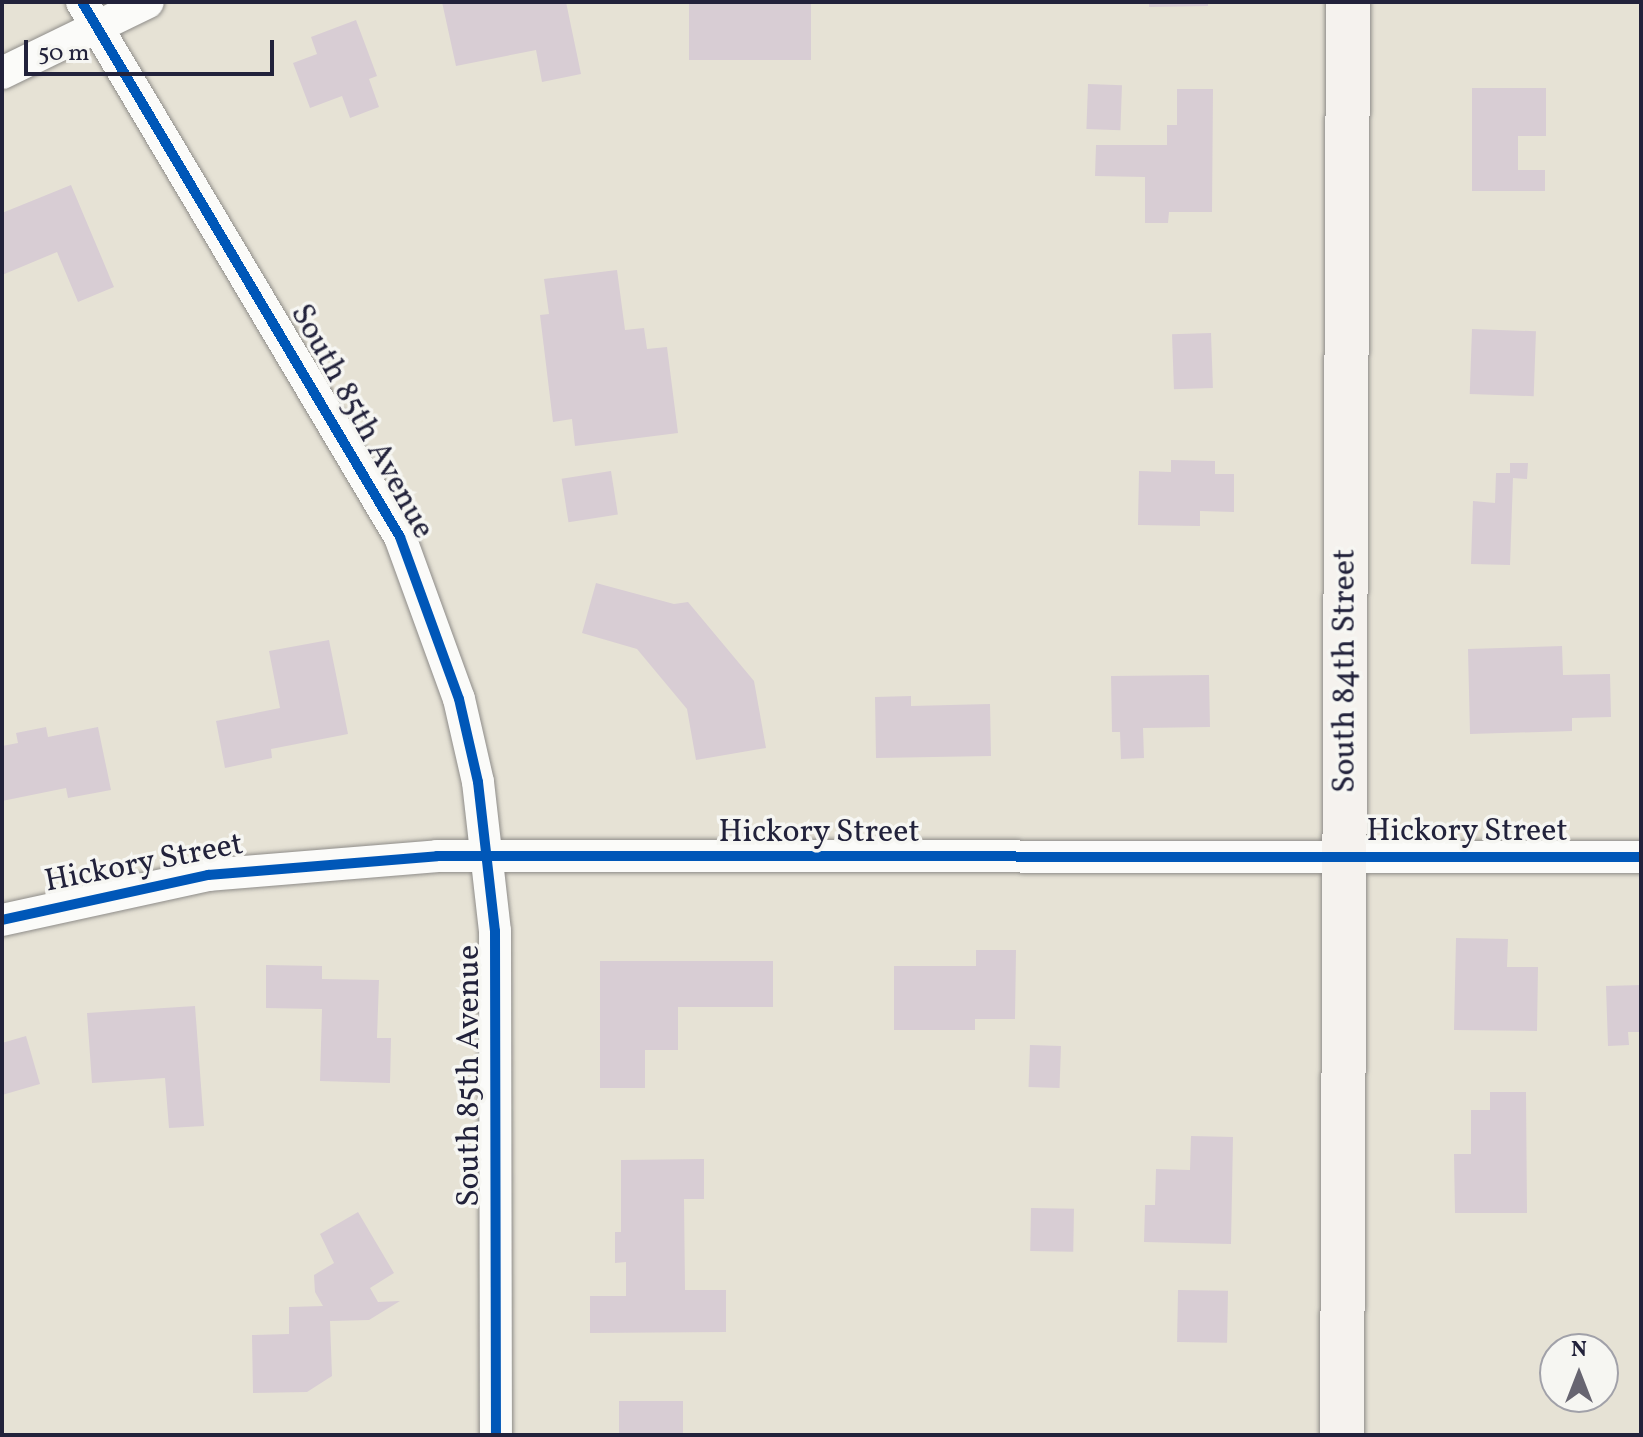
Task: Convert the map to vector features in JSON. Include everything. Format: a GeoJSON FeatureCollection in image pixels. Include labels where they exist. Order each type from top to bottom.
{"type":"FeatureCollection","features":[{"type":"Feature","properties":{"kind":"main road","name":"South 84th Street"},"geometry":{"type":"LineString","coordinates":[[1342,1435],[1348,2]]}},
{"type":"Feature","properties":{"kind":"street"},"geometry":{"type":"LineString","coordinates":[[2,73],[89,13],[148,2]]}},
{"type":"Feature","properties":{"kind":"street","name":"South 85th Avenue"},"geometry":{"type":"LineString","coordinates":[[89,13],[400,537],[459,699],[489,859],[497,1046],[496,1435]]}},
{"type":"Feature","properties":{"kind":"street","name":"Hickory Street"},"geometry":{"type":"LineString","coordinates":[[2,920],[208,875],[295,864],[437,856],[489,859],[1641,857]]}},
{"type":"Feature","properties":{"kind":"building"},"geometry":{"type":"Polygon","coordinates":[[[442,2],[566,2],[581,74],[542,82],[536,50],[456,66],[442,2]]]}},
{"type":"Feature","properties":{"kind":"building"},"geometry":{"type":"Polygon","coordinates":[[[689,2],[811,2],[811,60],[689,60],[689,2]]]}},
{"type":"Feature","properties":{"kind":"building"},"geometry":{"type":"Polygon","coordinates":[[[1149,2],[1208,2],[1208,6],[1149,7],[1149,2]]]}},
{"type":"Feature","properties":{"kind":"building"},"geometry":{"type":"Polygon","coordinates":[[[356,20],[377,76],[369,79],[379,107],[350,118],[342,96],[310,108],[293,63],[317,54],[311,37],[356,20]]]}},
{"type":"Feature","properties":{"kind":"building"},"geometry":{"type":"Polygon","coordinates":[[[1088,84],[1122,85],[1120,130],[1086,129],[1088,84]]]}},
{"type":"Feature","properties":{"kind":"building"},"geometry":{"type":"Polygon","coordinates":[[[1472,88],[1546,88],[1546,136],[1518,136],[1518,170],[1545,170],[1545,191],[1472,191],[1472,88]]]}},
{"type":"Feature","properties":{"kind":"building"},"geometry":{"type":"Polygon","coordinates":[[[1177,89],[1213,89],[1212,212],[1169,212],[1168,223],[1145,223],[1145,177],[1095,176],[1096,145],[1167,145],[1167,125],[1177,125],[1177,89]]]}},
{"type":"Feature","properties":{"kind":"building"},"geometry":{"type":"Polygon","coordinates":[[[71,185],[114,287],[78,302],[57,252],[2,275],[2,213],[71,185]]]}},
{"type":"Feature","properties":{"kind":"building"},"geometry":{"type":"Polygon","coordinates":[[[617,270],[625,330],[644,328],[647,349],[667,347],[678,433],[575,446],[572,419],[553,422],[540,315],[549,314],[544,279],[617,270]]]}},
{"type":"Feature","properties":{"kind":"building"},"geometry":{"type":"Polygon","coordinates":[[[1472,329],[1536,331],[1534,396],[1470,394],[1472,329]]]}},
{"type":"Feature","properties":{"kind":"building"},"geometry":{"type":"Polygon","coordinates":[[[1211,333],[1213,388],[1174,389],[1172,334],[1211,333]]]}},
{"type":"Feature","properties":{"kind":"building"},"geometry":{"type":"Polygon","coordinates":[[[1171,460],[1215,461],[1215,474],[1234,474],[1234,512],[1200,511],[1200,526],[1138,525],[1139,471],[1171,472],[1171,460]]]}},
{"type":"Feature","properties":{"kind":"building"},"geometry":{"type":"Polygon","coordinates":[[[1510,463],[1528,463],[1527,479],[1513,478],[1510,565],[1471,564],[1473,501],[1495,503],[1496,473],[1510,473],[1510,463]]]}},
{"type":"Feature","properties":{"kind":"building"},"geometry":{"type":"Polygon","coordinates":[[[611,471],[618,514],[568,522],[562,479],[611,471]]]}},
{"type":"Feature","properties":{"kind":"building"},"geometry":{"type":"Polygon","coordinates":[[[596,583],[674,604],[688,602],[754,681],[766,748],[696,760],[687,709],[637,649],[582,633],[596,583]]]}},
{"type":"Feature","properties":{"kind":"building"},"geometry":{"type":"Polygon","coordinates":[[[329,640],[348,734],[271,749],[272,758],[225,768],[216,721],[280,708],[269,651],[329,640]]]}},
{"type":"Feature","properties":{"kind":"building"},"geometry":{"type":"Polygon","coordinates":[[[1562,646],[1563,675],[1610,674],[1611,717],[1572,718],[1572,731],[1470,734],[1468,649],[1562,646]]]}},
{"type":"Feature","properties":{"kind":"building"},"geometry":{"type":"Polygon","coordinates":[[[1209,675],[1210,727],[1143,728],[1144,758],[1121,759],[1120,732],[1112,732],[1111,676],[1209,675]]]}},
{"type":"Feature","properties":{"kind":"building"},"geometry":{"type":"Polygon","coordinates":[[[911,696],[911,706],[990,704],[991,756],[876,758],[875,697],[911,696]]]}},
{"type":"Feature","properties":{"kind":"building"},"geometry":{"type":"Polygon","coordinates":[[[46,727],[48,737],[98,727],[111,790],[68,798],[66,788],[2,801],[2,746],[18,743],[16,733],[46,727]]]}},
{"type":"Feature","properties":{"kind":"building"},"geometry":{"type":"Polygon","coordinates":[[[1456,938],[1508,939],[1507,967],[1538,967],[1537,1031],[1454,1030],[1456,938]]]}},
{"type":"Feature","properties":{"kind":"building"},"geometry":{"type":"Polygon","coordinates":[[[976,950],[1016,950],[1015,1019],[975,1019],[975,1030],[894,1030],[894,966],[976,966],[976,950]]]}},
{"type":"Feature","properties":{"kind":"building"},"geometry":{"type":"Polygon","coordinates":[[[600,961],[773,961],[773,1007],[678,1007],[678,1050],[645,1050],[645,1088],[600,1088],[600,961]]]}},
{"type":"Feature","properties":{"kind":"building"},"geometry":{"type":"Polygon","coordinates":[[[266,965],[322,966],[322,979],[379,980],[377,1038],[391,1038],[390,1083],[320,1081],[322,1009],[266,1008],[266,965]]]}},
{"type":"Feature","properties":{"kind":"building"},"geometry":{"type":"Polygon","coordinates":[[[1641,985],[1641,1032],[1628,1032],[1629,1045],[1608,1046],[1606,986],[1641,985]]]}},
{"type":"Feature","properties":{"kind":"building"},"geometry":{"type":"Polygon","coordinates":[[[195,1006],[204,1126],[169,1128],[165,1078],[92,1083],[87,1013],[195,1006]]]}},
{"type":"Feature","properties":{"kind":"building"},"geometry":{"type":"Polygon","coordinates":[[[26,1036],[40,1084],[2,1095],[2,1043],[26,1036]]]}},
{"type":"Feature","properties":{"kind":"building"},"geometry":{"type":"Polygon","coordinates":[[[1030,1045],[1061,1046],[1060,1088],[1029,1087],[1030,1045]]]}},
{"type":"Feature","properties":{"kind":"building"},"geometry":{"type":"Polygon","coordinates":[[[1490,1092],[1526,1092],[1527,1213],[1455,1213],[1454,1154],[1471,1154],[1471,1110],[1490,1110],[1490,1092]]]}},
{"type":"Feature","properties":{"kind":"building"},"geometry":{"type":"Polygon","coordinates":[[[1191,1136],[1233,1137],[1231,1244],[1144,1242],[1145,1205],[1155,1205],[1156,1169],[1190,1170],[1191,1136]]]}},
{"type":"Feature","properties":{"kind":"building"},"geometry":{"type":"Polygon","coordinates":[[[704,1159],[704,1199],[684,1199],[685,1290],[726,1290],[726,1332],[590,1333],[590,1296],[626,1296],[626,1262],[615,1263],[615,1232],[621,1232],[621,1160],[704,1159]]]}},
{"type":"Feature","properties":{"kind":"building"},"geometry":{"type":"Polygon","coordinates":[[[1031,1208],[1074,1209],[1073,1252],[1030,1251],[1031,1208]]]}},
{"type":"Feature","properties":{"kind":"building"},"geometry":{"type":"Polygon","coordinates":[[[358,1212],[394,1273],[370,1288],[378,1302],[400,1301],[369,1320],[330,1321],[332,1376],[307,1392],[253,1393],[252,1335],[289,1334],[289,1307],[323,1306],[315,1292],[314,1275],[334,1263],[320,1234],[358,1212]]]}},
{"type":"Feature","properties":{"kind":"building"},"geometry":{"type":"Polygon","coordinates":[[[1178,1290],[1228,1291],[1227,1343],[1177,1342],[1178,1290]]]}},
{"type":"Feature","properties":{"kind":"building"},"geometry":{"type":"Polygon","coordinates":[[[619,1401],[683,1401],[683,1435],[619,1435],[619,1401]]]}},
{"type":"Feature","properties":{"kind":"cycle path"},"geometry":{"type":"LineString","coordinates":[[82,2],[400,537],[459,699],[478,782],[495,931],[496,1435]]}},
{"type":"Feature","properties":{"kind":"cycle path"},"geometry":{"type":"LineString","coordinates":[[2,920],[208,875],[437,856],[1641,857]]}}]}
